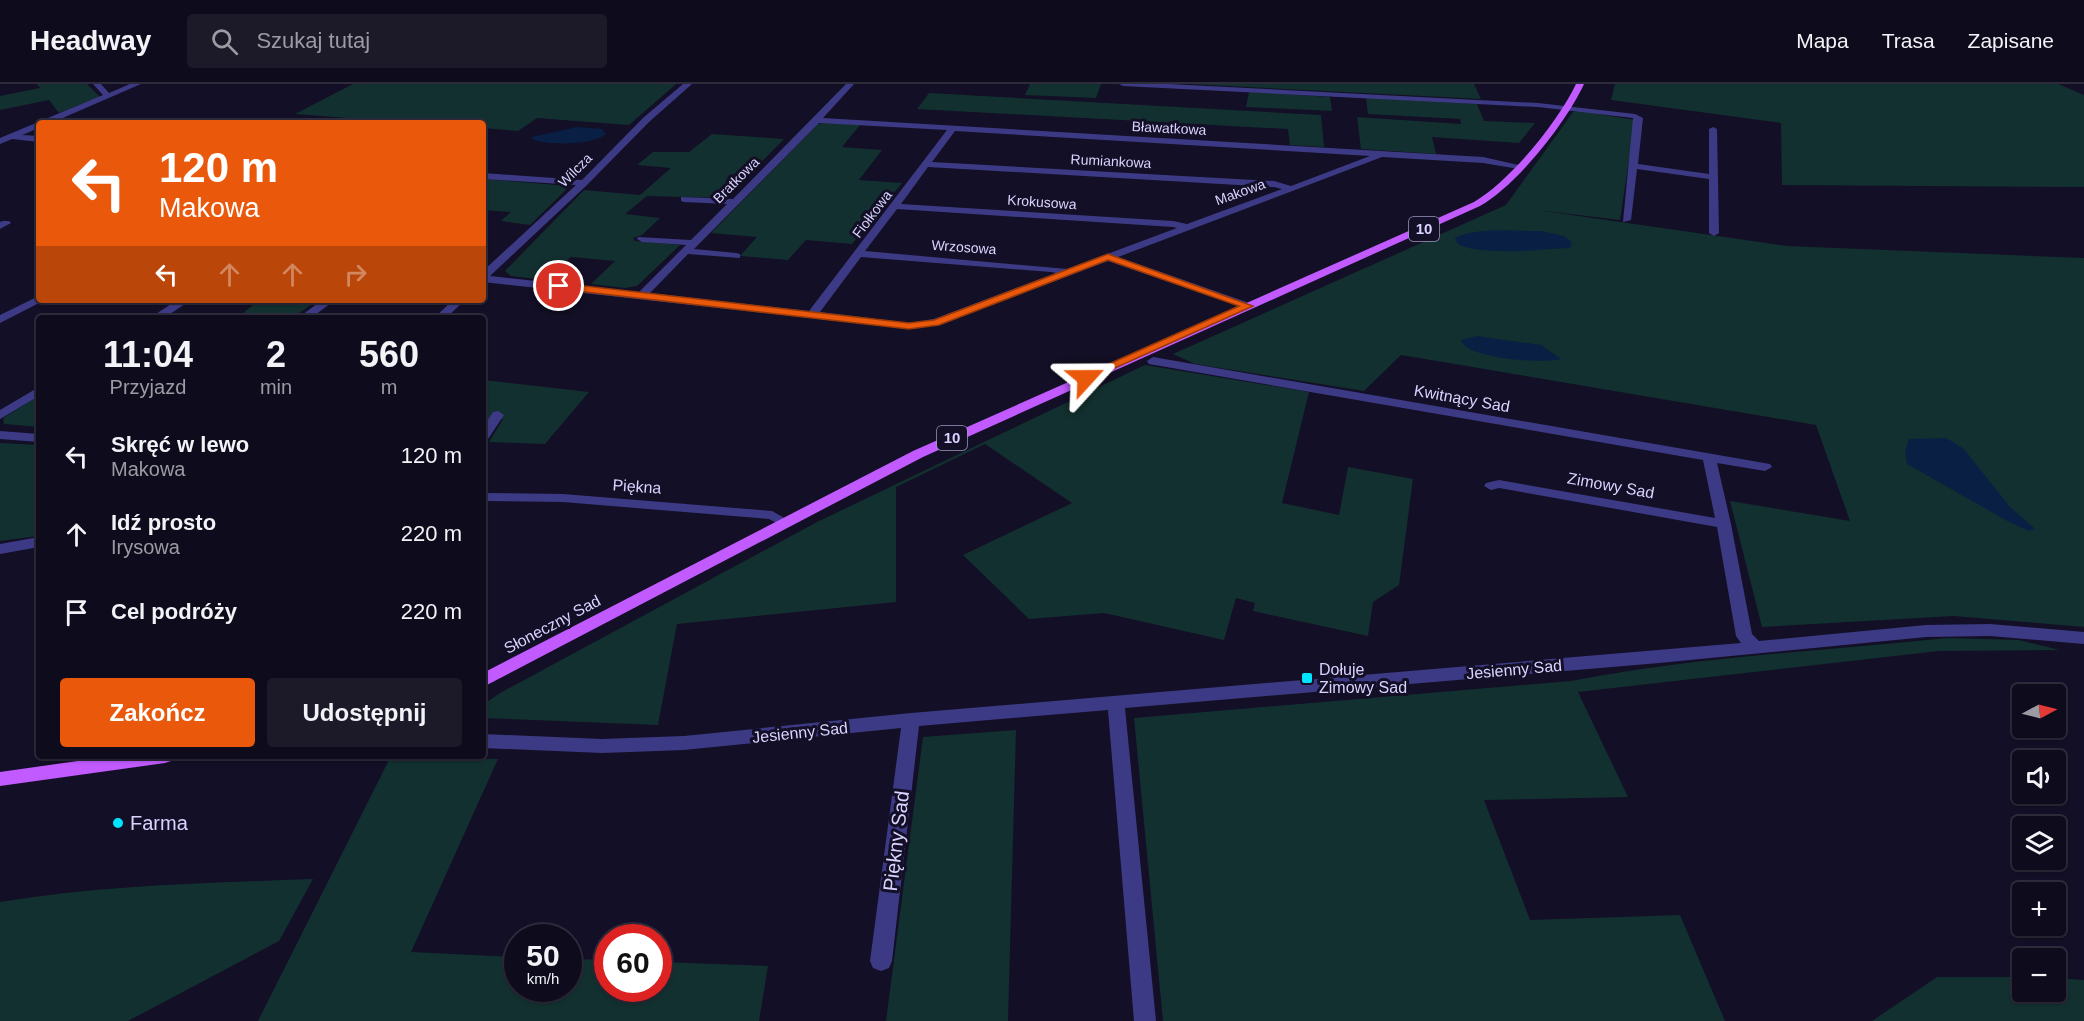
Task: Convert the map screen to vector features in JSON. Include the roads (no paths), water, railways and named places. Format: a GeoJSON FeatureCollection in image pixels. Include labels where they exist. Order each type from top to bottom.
{"type":"FeatureCollection","features":[{"type":"Feature","properties":{"kind":"main road","name":"10"},"geometry":{"type":"LineString","coordinates":[[786,523],[950,439],[1465,210],[1493,194],[1519,166],[1567,108],[1580,84]]}},
{"type":"Feature","properties":{"kind":"main road","name":"Słoneczny Sad"},"geometry":{"type":"LineString","coordinates":[[486,679],[786,523]]}},
{"type":"Feature","properties":{"kind":"main road"},"geometry":{"type":"LineString","coordinates":[[0,779],[143,759]]}},
{"type":"Feature","properties":{"kind":"street"},"geometry":{"type":"LineString","coordinates":[[97,84],[108,96]]}},
{"type":"Feature","properties":{"kind":"street"},"geometry":{"type":"LineString","coordinates":[[51,120],[137,84]]}},
{"type":"Feature","properties":{"kind":"street","name":"Wilcza"},"geometry":{"type":"LineString","coordinates":[[486,275],[584,183],[646,120],[688,84]]}},
{"type":"Feature","properties":{"kind":"street","name":"Bratkowa"},"geometry":{"type":"LineString","coordinates":[[641,296],[850,84]]}},
{"type":"Feature","properties":{"kind":"street"},"geometry":{"type":"LineString","coordinates":[[1123,84],[1567,108],[1640,118],[1626,220]]}},
{"type":"Feature","properties":{"kind":"street","name":"Bławatkowa"},"geometry":{"type":"LineString","coordinates":[[817,120],[1484,160],[1519,166]]}},
{"type":"Feature","properties":{"kind":"street"},"geometry":{"type":"LineString","coordinates":[[0,141],[36,126]]}},
{"type":"Feature","properties":{"kind":"street","name":"Fiołkowa"},"geometry":{"type":"LineString","coordinates":[[812,315],[952,129]]}},
{"type":"Feature","properties":{"kind":"street"},"geometry":{"type":"LineString","coordinates":[[1713,129],[1714,233]]}},
{"type":"Feature","properties":{"kind":"street"},"geometry":{"type":"LineString","coordinates":[[0,135],[36,139]]}},
{"type":"Feature","properties":{"kind":"street","name":"Makowa"},"geometry":{"type":"LineString","coordinates":[[486,278],[909,326],[936,322],[1108,256],[1293,189],[1380,154]]}},
{"type":"Feature","properties":{"kind":"street","name":"Rumiankowa"},"geometry":{"type":"LineString","coordinates":[[926,164],[1274,184],[1293,189]]}},
{"type":"Feature","properties":{"kind":"street"},"geometry":{"type":"LineString","coordinates":[[1634,166],[1714,177]]}},
{"type":"Feature","properties":{"kind":"street"},"geometry":{"type":"LineString","coordinates":[[486,176],[584,183]]}},
{"type":"Feature","properties":{"kind":"street"},"geometry":{"type":"LineString","coordinates":[[684,199],[733,202]]}},
{"type":"Feature","properties":{"kind":"street","name":"Krokusowa"},"geometry":{"type":"LineString","coordinates":[[894,206],[1173,224],[1188,227]]}},
{"type":"Feature","properties":{"kind":"street"},"geometry":{"type":"LineString","coordinates":[[642,238],[736,256]]}},
{"type":"Feature","properties":{"kind":"street","name":"Wrzosowa"},"geometry":{"type":"LineString","coordinates":[[858,254],[1051,268],[1067,272]]}},
{"type":"Feature","properties":{"kind":"street"},"geometry":{"type":"LineString","coordinates":[[1108,256],[1248,306]]}},
{"type":"Feature","properties":{"kind":"street"},"geometry":{"type":"LineString","coordinates":[[0,320],[36,301]]}},
{"type":"Feature","properties":{"kind":"street"},"geometry":{"type":"LineString","coordinates":[[161,315],[180,303]]}},
{"type":"Feature","properties":{"kind":"street"},"geometry":{"type":"LineString","coordinates":[[307,315],[325,303]]}},
{"type":"Feature","properties":{"kind":"street"},"geometry":{"type":"LineString","coordinates":[[443,315],[456,303]]}},
{"type":"Feature","properties":{"kind":"street","name":"Kwitnący Sad"},"geometry":{"type":"LineString","coordinates":[[1153,361],[1765,467]]}},
{"type":"Feature","properties":{"kind":"street"},"geometry":{"type":"LineString","coordinates":[[0,415],[36,393]]}},
{"type":"Feature","properties":{"kind":"street"},"geometry":{"type":"LineString","coordinates":[[486,432],[498,415]]}},
{"type":"Feature","properties":{"kind":"street"},"geometry":{"type":"LineString","coordinates":[[0,435],[36,438]]}},
{"type":"Feature","properties":{"kind":"street"},"geometry":{"type":"LineString","coordinates":[[1709,458],[1724,524],[1744,636],[1755,648]]}},
{"type":"Feature","properties":{"kind":"street","name":"Zimowy Sad"},"geometry":{"type":"LineString","coordinates":[[1491,486],[1499,484],[1724,524]]}},
{"type":"Feature","properties":{"kind":"street","name":"Piękna"},"geometry":{"type":"LineString","coordinates":[[486,497],[563,498],[772,515],[786,523]]}},
{"type":"Feature","properties":{"kind":"street"},"geometry":{"type":"LineString","coordinates":[[0,549],[36,543]]}},
{"type":"Feature","properties":{"kind":"street","name":"Jesienny Sad"},"geometry":{"type":"LineString","coordinates":[[486,741],[646,746],[911,720],[1755,648],[1911,632],[1975,629],[2084,638]]}},
{"type":"Feature","properties":{"kind":"street"},"geometry":{"type":"LineString","coordinates":[[1116,703],[1145,1021]]}},
{"type":"Feature","properties":{"kind":"street","name":"Piękny Sad"},"geometry":{"type":"LineString","coordinates":[[881,961],[911,720]]}},
{"type":"Feature","properties":{"kind":"water"},"geometry":{"type":"Polygon","coordinates":[[[577,127],[602,129],[606,134],[600,138],[570,143],[548,143],[532,139],[532,137],[577,127]]]}},
{"type":"Feature","properties":{"kind":"water"},"geometry":{"type":"Polygon","coordinates":[[[1485,231],[1541,231],[1564,236],[1572,242],[1570,248],[1479,250],[1457,243],[1455,238],[1485,231]]]}},
{"type":"Feature","properties":{"kind":"water"},"geometry":{"type":"Polygon","coordinates":[[[1477,336],[1541,345],[1561,359],[1539,361],[1490,356],[1476,352],[1461,340],[1477,336]]]}},
{"type":"Feature","properties":{"kind":"water"},"geometry":{"type":"Polygon","coordinates":[[[1946,438],[1963,448],[2010,507],[2035,529],[2029,531],[2011,523],[1907,464],[1905,451],[1909,439],[1946,438]]]}},
{"type":"Feature","properties":{"kind":"place","name":"Dołuje Zimowy Sad"},"geometry":{"type":"Point","coordinates":[1307,678]}},
{"type":"Feature","properties":{"kind":"place","name":"Farma"},"geometry":{"type":"Point","coordinates":[118,823]}}]}
